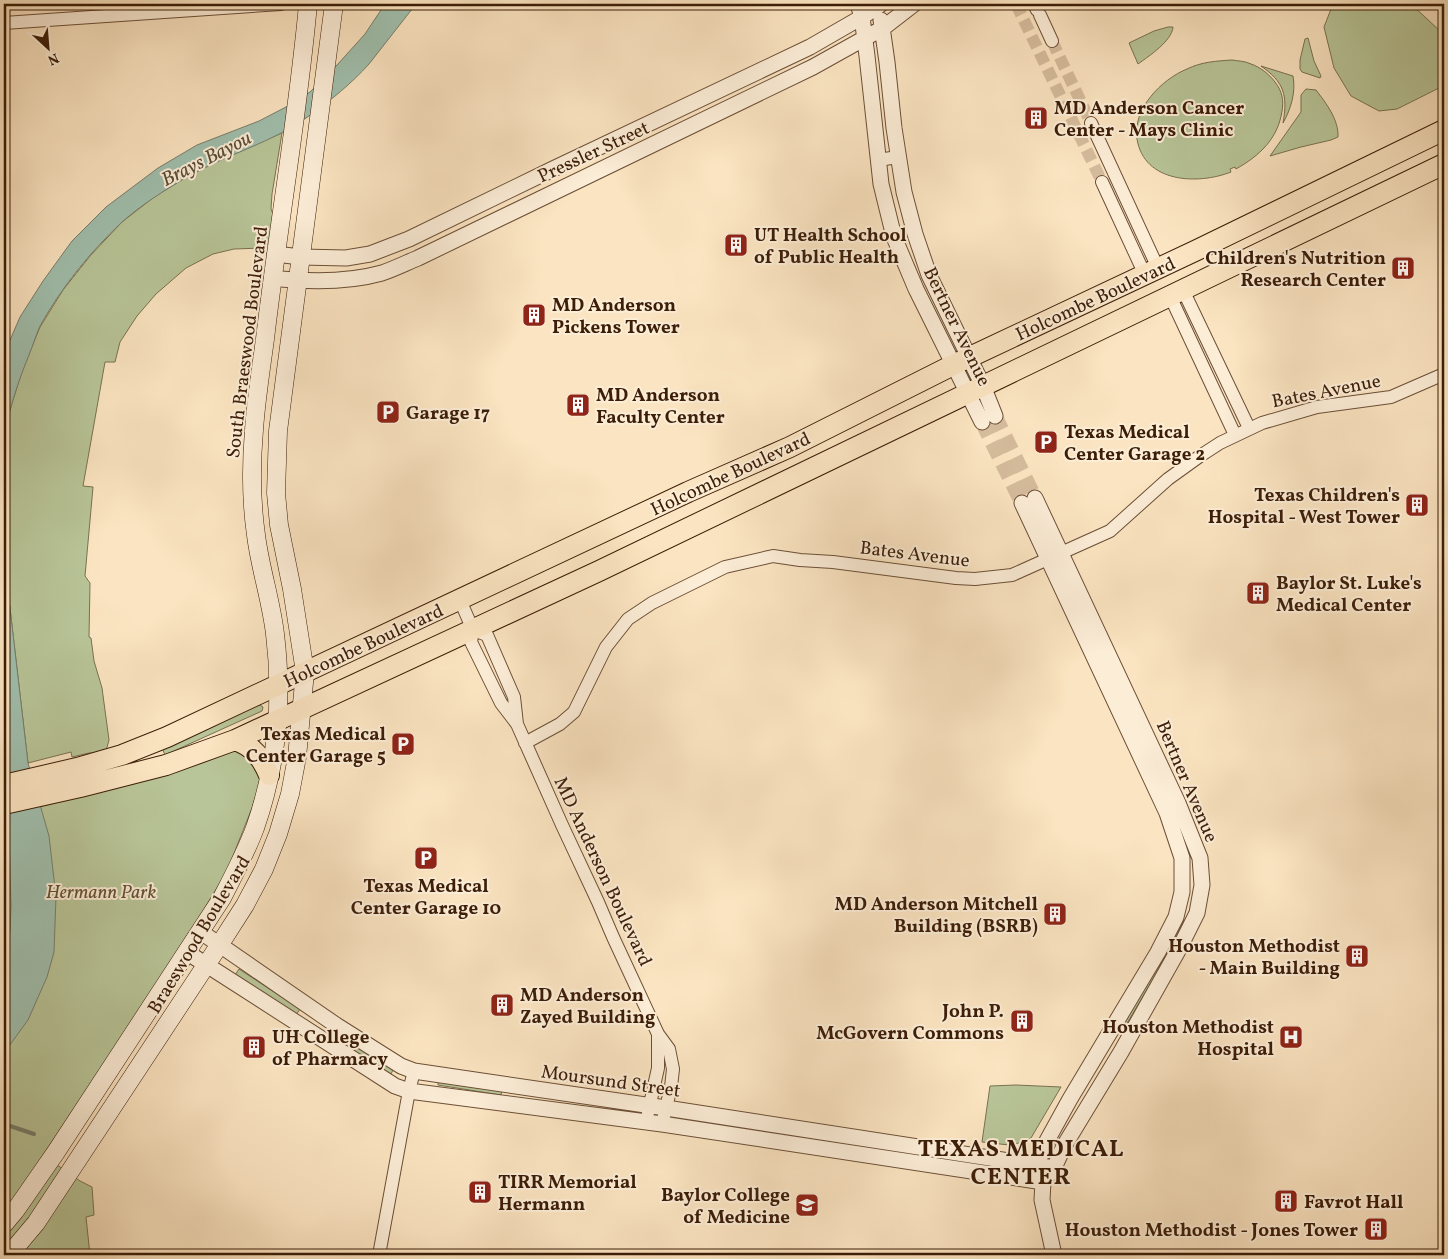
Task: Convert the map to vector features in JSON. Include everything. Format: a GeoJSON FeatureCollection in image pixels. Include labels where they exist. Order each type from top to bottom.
{"type":"FeatureCollection","features":[{"type":"Feature","properties":{"kind":"main road","name":"South Braeswood Boulevard"},"geometry":{"type":"LineString","coordinates":[[279,684],[275,632],[256,537],[252,498],[254,429],[275,254],[286,192],[308,4]]}},
{"type":"Feature","properties":{"kind":"main road"},"geometry":{"type":"LineString","coordinates":[[305,672],[292,589],[279,528],[276,493],[278,431],[333,9]]}},
{"type":"Feature","properties":{"kind":"main road","name":"Holcombe Boulevard"},"geometry":{"type":"LineString","coordinates":[[4,804],[79,777],[122,755],[167,737],[688,492],[790,447],[961,362],[1444,130]]}},
{"type":"Feature","properties":{"kind":"main road","name":"Holcombe Boulevard"},"geometry":{"type":"LineString","coordinates":[[4,785],[166,765],[235,740],[599,571],[801,472],[1444,164]]}},
{"type":"Feature","properties":{"kind":"main road"},"geometry":{"type":"LineString","coordinates":[[1176,293],[1175,278],[1179,269],[1197,250]]}},
{"type":"Feature","properties":{"kind":"main road"},"geometry":{"type":"LineString","coordinates":[[1149,305],[1162,279],[1151,272]]}},
{"type":"Feature","properties":{"kind":"main road"},"geometry":{"type":"LineString","coordinates":[[790,447],[801,472]]}},
{"type":"Feature","properties":{"kind":"main road","name":"Braeswood Boulevard"},"geometry":{"type":"LineString","coordinates":[[9,1255],[36,1223],[207,965],[245,905],[264,869],[278,834],[290,794],[297,757],[305,672]]}},
{"type":"Feature","properties":{"kind":"main road","name":"Braeswood Boulevard"},"geometry":{"type":"LineString","coordinates":[[4,1224],[56,1152],[188,953],[222,898],[241,861],[255,826],[274,756],[279,684]]}},
{"type":"Feature","properties":{"kind":"main road"},"geometry":{"type":"LineString","coordinates":[[235,740],[243,742],[260,756],[269,775]]}},
{"type":"Feature","properties":{"kind":"street"},"geometry":{"type":"LineString","coordinates":[[4,24],[281,4]]}},
{"type":"Feature","properties":{"kind":"street","name":"Pressler Street"},"geometry":{"type":"LineString","coordinates":[[272,278],[298,281],[354,279],[383,272],[418,258],[813,67],[883,28],[914,4]]}},
{"type":"Feature","properties":{"kind":"street","name":"Pressler Street"},"geometry":{"type":"LineString","coordinates":[[275,254],[301,257],[346,258],[370,254],[409,239],[553,168],[810,47],[860,10],[879,5]]}},
{"type":"Feature","properties":{"kind":"street","name":"Bertner Avenue"},"geometry":{"type":"LineString","coordinates":[[879,5],[904,192],[912,226],[961,362]]}},
{"type":"Feature","properties":{"kind":"street","name":"Bertner Avenue"},"geometry":{"type":"LineString","coordinates":[[860,10],[869,70],[881,184],[894,237],[916,289],[961,362],[988,419]]}},
{"type":"Feature","properties":{"kind":"street"},"geometry":{"type":"LineString","coordinates":[[1037,10],[1052,41]]}},
{"type":"Feature","properties":{"kind":"street"},"geometry":{"type":"LineString","coordinates":[[728,87],[736,105]]}},
{"type":"Feature","properties":{"kind":"street"},"geometry":{"type":"LineString","coordinates":[[1091,123],[1135,220],[1151,272]]}},
{"type":"Feature","properties":{"kind":"street"},"geometry":{"type":"LineString","coordinates":[[578,157],[587,175]]}},
{"type":"Feature","properties":{"kind":"street"},"geometry":{"type":"LineString","coordinates":[[878,160],[898,157]]}},
{"type":"Feature","properties":{"kind":"street"},"geometry":{"type":"LineString","coordinates":[[553,168],[562,187]]}},
{"type":"Feature","properties":{"kind":"street"},"geometry":{"type":"LineString","coordinates":[[1102,182],[1122,226],[1151,272]]}},
{"type":"Feature","properties":{"kind":"street"},"geometry":{"type":"LineString","coordinates":[[1122,226],[1135,220]]}},
{"type":"Feature","properties":{"kind":"street"},"geometry":{"type":"LineString","coordinates":[[409,239],[418,258]]}},
{"type":"Feature","properties":{"kind":"street"},"geometry":{"type":"LineString","coordinates":[[1176,293],[1249,428]]}},
{"type":"Feature","properties":{"kind":"street"},"geometry":{"type":"LineString","coordinates":[[1176,293],[1236,435]]}},
{"type":"Feature","properties":{"kind":"street","name":"Bates Avenue"},"geometry":{"type":"LineString","coordinates":[[525,742],[560,724],[574,712],[606,647],[628,619],[652,603],[725,566],[773,556],[956,578],[975,579],[1012,575],[1110,531],[1168,478],[1220,443],[1249,428],[1317,407],[1391,397],[1444,374]]}},
{"type":"Feature","properties":{"kind":"street","name":"Bertner Avenue"},"geometry":{"type":"LineString","coordinates":[[1029,500],[1167,813],[1182,858],[1182,892],[1176,917],[1158,952],[1061,1115],[1043,1148],[1038,1164]]}},
{"type":"Feature","properties":{"kind":"street","name":"Bertner Avenue"},"geometry":{"type":"LineString","coordinates":[[1043,1182],[1054,1168],[1064,1146],[1121,1052],[1180,947],[1196,913],[1202,886],[1200,858],[1178,803],[1055,556]]}},
{"type":"Feature","properties":{"kind":"street"},"geometry":{"type":"LineString","coordinates":[[460,600],[472,630]]}},
{"type":"Feature","properties":{"kind":"street","name":"MD Anderson Boulevard"},"geometry":{"type":"LineString","coordinates":[[472,630],[487,635],[514,697],[517,724],[658,1034],[669,1049],[673,1069],[666,1108],[654,1122]]}},
{"type":"Feature","properties":{"kind":"street","name":"Moursund Street"},"geometry":{"type":"LineString","coordinates":[[201,932],[336,1025],[402,1066],[414,1071],[650,1105],[1054,1168]]}},
{"type":"Feature","properties":{"kind":"street","name":"Moursund Street"},"geometry":{"type":"LineString","coordinates":[[188,953],[394,1086],[408,1091],[654,1122],[1043,1182]]}},
{"type":"Feature","properties":{"kind":"street","name":"MD Anderson Boulevard"},"geometry":{"type":"LineString","coordinates":[[654,1122],[650,1105],[658,1068],[658,1034]]}},
{"type":"Feature","properties":{"kind":"street"},"geometry":{"type":"LineString","coordinates":[[379,1255],[408,1091],[414,1071]]}},
{"type":"Feature","properties":{"kind":"street"},"geometry":{"type":"LineString","coordinates":[[1038,1164],[1043,1182],[1042,1200],[1054,1255]]}},
{"type":"Feature","properties":{"kind":"green space"},"geometry":{"type":"Polygon","coordinates":[[[1333,4],[1411,4],[1444,33],[1444,83],[1441,87],[1397,109],[1379,111],[1351,96],[1334,68],[1324,27],[1333,4]]]}},
{"type":"Feature","properties":{"kind":"green space"},"geometry":{"type":"Polygon","coordinates":[[[1173,27],[1169,38],[1138,64],[1129,43],[1154,31],[1173,27]]]}},
{"type":"Feature","properties":{"kind":"green space"},"geometry":{"type":"Polygon","coordinates":[[[1308,38],[1314,61],[1321,76],[1320,78],[1302,72],[1300,69],[1305,39],[1308,38]]]}},
{"type":"Feature","properties":{"kind":"green space"},"geometry":{"type":"Polygon","coordinates":[[[1232,60],[1246,62],[1261,69],[1273,79],[1281,92],[1283,103],[1280,121],[1266,146],[1244,164],[1236,169],[1235,167],[1230,169],[1231,172],[1203,179],[1174,177],[1150,165],[1142,154],[1137,139],[1137,128],[1139,117],[1151,97],[1168,80],[1187,69],[1203,63],[1232,60]]]}},
{"type":"Feature","properties":{"kind":"green space"},"geometry":{"type":"Polygon","coordinates":[[[1261,66],[1293,76],[1292,100],[1283,123],[1285,105],[1282,90],[1275,78],[1261,66]]]}},
{"type":"Feature","properties":{"kind":"green space"},"geometry":{"type":"Polygon","coordinates":[[[1306,89],[1316,90],[1328,106],[1336,124],[1338,137],[1270,156],[1301,112],[1301,95],[1306,89]]]}},
{"type":"Feature","properties":{"kind":"green space"},"geometry":{"type":"Polygon","coordinates":[[[282,133],[272,194],[271,209],[273,214],[269,243],[263,248],[234,249],[213,254],[186,268],[156,294],[137,316],[120,342],[115,362],[105,362],[83,486],[93,487],[85,576],[90,583],[89,637],[91,638],[94,661],[102,688],[109,740],[106,751],[101,753],[89,753],[72,757],[71,752],[28,763],[4,557],[4,438],[8,416],[22,371],[40,327],[63,290],[90,256],[122,222],[154,197],[188,176],[282,133]]]}},
{"type":"Feature","properties":{"kind":"green space"},"geometry":{"type":"Polygon","coordinates":[[[260,705],[263,707],[262,711],[165,755],[162,748],[253,706],[260,705]]]}},
{"type":"Feature","properties":{"kind":"green space","name":"Hermann Park"},"geometry":{"type":"Polygon","coordinates":[[[240,749],[260,772],[259,786],[227,871],[186,939],[43,1155],[80,1181],[92,1187],[94,1215],[86,1217],[90,1255],[4,1255],[4,816],[163,775],[230,750],[240,749]]]}},
{"type":"Feature","properties":{"kind":"green space"},"geometry":{"type":"Polygon","coordinates":[[[1179,927],[1183,929],[1126,1025],[1123,1023],[1179,927]]]}},
{"type":"Feature","properties":{"kind":"green space"},"geometry":{"type":"Polygon","coordinates":[[[239,969],[300,1009],[296,1015],[235,975],[239,969]]]}},
{"type":"Feature","properties":{"kind":"green space"},"geometry":{"type":"Polygon","coordinates":[[[356,1047],[389,1066],[393,1070],[391,1074],[352,1053],[356,1047]]]}},
{"type":"Feature","properties":{"kind":"green space"},"geometry":{"type":"Polygon","coordinates":[[[438,1080],[502,1089],[501,1095],[438,1085],[438,1080]]]}},
{"type":"Feature","properties":{"kind":"green space"},"geometry":{"type":"Polygon","coordinates":[[[990,1086],[1061,1087],[1031,1138],[1009,1145],[982,1142],[990,1086]]]}},
{"type":"Feature","properties":{"kind":"water","name":"Brays Bayou"},"geometry":{"type":"Polygon","coordinates":[[[385,4],[416,4],[369,64],[340,92],[317,110],[280,134],[202,169],[153,198],[122,222],[88,258],[57,298],[40,326],[14,396],[4,438],[4,354],[20,317],[72,241],[106,207],[158,168],[197,145],[259,121],[310,92],[365,34],[385,4]]]}},
{"type":"Feature","properties":{"kind":"water"},"geometry":{"type":"Polygon","coordinates":[[[4,557],[28,763],[49,836],[56,897],[54,952],[47,977],[28,1020],[4,1053],[4,956],[10,931],[11,906],[7,773],[4,745],[4,557]]]}},
{"type":"Feature","properties":{"kind":"waterway"},"geometry":{"type":"LineString","coordinates":[[4,1124],[34,1134]]}},
{"type":"Feature","properties":{"kind":"tunnel"},"geometry":{"type":"LineString","coordinates":[[1016,4],[1102,182]]}},
{"type":"Feature","properties":{"kind":"tunnel"},"geometry":{"type":"LineString","coordinates":[[1052,41],[1091,123]]}},
{"type":"Feature","properties":{"kind":"tunnel"},"geometry":{"type":"LineString","coordinates":[[995,416],[1035,498]]}},
{"type":"Feature","properties":{"kind":"tunnel"},"geometry":{"type":"LineString","coordinates":[[982,422],[1022,503]]}},
{"type":"Feature","properties":{"kind":"place","name":"MD Anderson Cancer Center - Mays Clinic"},"geometry":{"type":"Point","coordinates":[1036,118]}},
{"type":"Feature","properties":{"kind":"place","name":"UT Health School of Public Health"},"geometry":{"type":"Point","coordinates":[736,245]}},
{"type":"Feature","properties":{"kind":"place","name":"Children's Nutrition Research Center"},"geometry":{"type":"Point","coordinates":[1403,268]}},
{"type":"Feature","properties":{"kind":"place","name":"MD Anderson Pickens Tower"},"geometry":{"type":"Point","coordinates":[534,315]}},
{"type":"Feature","properties":{"kind":"place","name":"MD Anderson Faculty Center"},"geometry":{"type":"Point","coordinates":[578,405]}},
{"type":"Feature","properties":{"kind":"place","name":"Garage 17"},"geometry":{"type":"Point","coordinates":[388,412]}},
{"type":"Feature","properties":{"kind":"place","name":"Texas Medical Center Garage 2"},"geometry":{"type":"Point","coordinates":[1046,442]}},
{"type":"Feature","properties":{"kind":"place","name":"Texas Children's Hospital - West Tower"},"geometry":{"type":"Point","coordinates":[1417,505]}},
{"type":"Feature","properties":{"kind":"place","name":"Baylor St. Luke's Medical Center"},"geometry":{"type":"Point","coordinates":[1258,593]}},
{"type":"Feature","properties":{"kind":"place","name":"Texas Medical Center Garage 5"},"geometry":{"type":"Point","coordinates":[403,744]}},
{"type":"Feature","properties":{"kind":"place","name":"Texas Medical Center Garage 10"},"geometry":{"type":"Point","coordinates":[426,858]}},
{"type":"Feature","properties":{"kind":"place","name":"MD Anderson Mitchell Building (BSRB)"},"geometry":{"type":"Point","coordinates":[1055,914]}},
{"type":"Feature","properties":{"kind":"place","name":"Houston Methodist - Main Building"},"geometry":{"type":"Point","coordinates":[1357,956]}},
{"type":"Feature","properties":{"kind":"place","name":"MD Anderson Zayed Building"},"geometry":{"type":"Point","coordinates":[502,1005]}},
{"type":"Feature","properties":{"kind":"place","name":"John P. McGovern Commons"},"geometry":{"type":"Point","coordinates":[1022,1021]}},
{"type":"Feature","properties":{"kind":"place","name":"Houston Methodist Hospital"},"geometry":{"type":"Point","coordinates":[1291,1037]}},
{"type":"Feature","properties":{"kind":"place","name":"UH College of Pharmacy"},"geometry":{"type":"Point","coordinates":[254,1047]}},
{"type":"Feature","properties":{"kind":"place","name":"TIRR Memorial Hermann"},"geometry":{"type":"Point","coordinates":[480,1192]}},
{"type":"Feature","properties":{"kind":"place","name":"Favrot Hall"},"geometry":{"type":"Point","coordinates":[1286,1201]}},
{"type":"Feature","properties":{"kind":"place","name":"Baylor College of Medicine"},"geometry":{"type":"Point","coordinates":[807,1205]}},
{"type":"Feature","properties":{"kind":"place","name":"Houston Methodist - Jones Tower"},"geometry":{"type":"Point","coordinates":[1376,1229]}},
{"type":"Feature","properties":{"kind":"district","name":"TEXAS MEDICAL CENTER"},"geometry":{"type":"Point","coordinates":[1021,1162]}}]}
